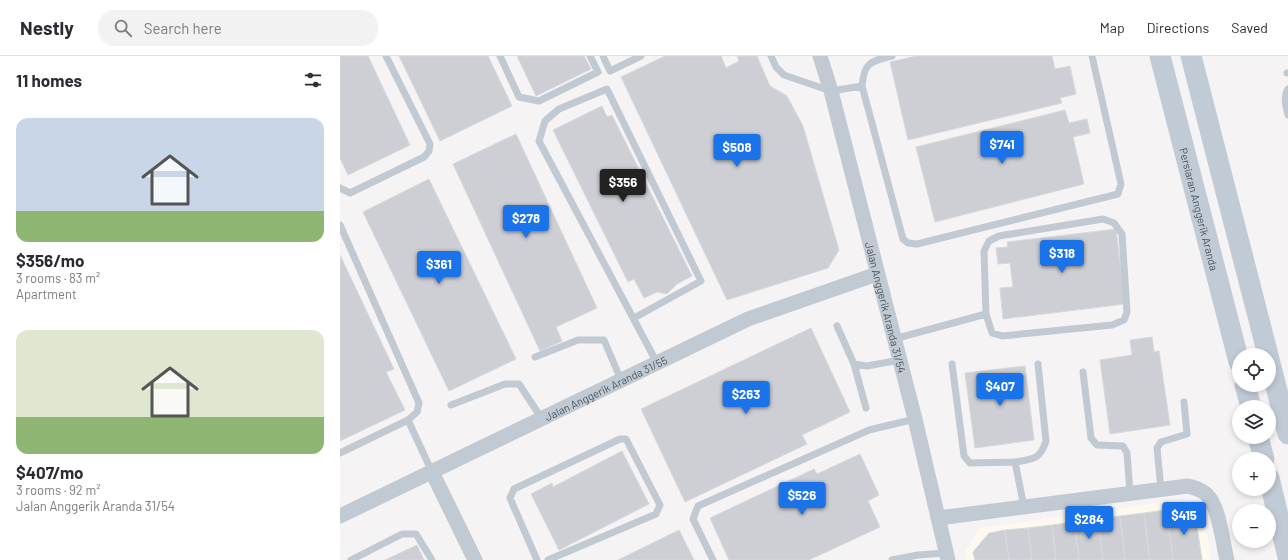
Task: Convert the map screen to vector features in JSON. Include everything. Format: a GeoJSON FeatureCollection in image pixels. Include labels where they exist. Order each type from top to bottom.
{"type":"FeatureCollection","features":[{"type":"Feature","properties":{"kind":"main road","name":"Persiaran Anggerik Aranda"},"geometry":{"type":"LineString","coordinates":[[1160,56],[1235,348]]}},
{"type":"Feature","properties":{"kind":"main road"},"geometry":{"type":"LineString","coordinates":[[1191,56],[1266,348]]}},
{"type":"Feature","properties":{"kind":"main road"},"geometry":{"type":"LineString","coordinates":[[1276,387],[1288,434]]}},
{"type":"Feature","properties":{"kind":"main road"},"geometry":{"type":"LineString","coordinates":[[1273,496],[1288,557]]}},
{"type":"Feature","properties":{"kind":"street","name":"Jalan Anggerik Aranda 31/54"},"geometry":{"type":"LineString","coordinates":[[820,56],[831,91],[900,360],[947,557]]}},
{"type":"Feature","properties":{"kind":"street","name":"Jalan Anggerik Aranda 31/55"},"geometry":{"type":"LineString","coordinates":[[340,516],[748,319],[877,274]]}},
{"type":"Feature","properties":{"kind":"street"},"geometry":{"type":"LineString","coordinates":[[432,472],[475,560]]}},
{"type":"Feature","properties":{"kind":"street"},"geometry":{"type":"LineString","coordinates":[[938,518],[1188,486],[1200,490],[1209,497],[1217,512],[1227,560]]}},
{"type":"Feature","properties":{"kind":"lane"},"geometry":{"type":"LineString","coordinates":[[340,188],[350,193],[424,157],[429,151],[430,144],[386,56]]}},
{"type":"Feature","properties":{"kind":"lane"},"geometry":{"type":"LineString","coordinates":[[500,56],[519,97],[539,100],[598,72],[590,56]]}},
{"type":"Feature","properties":{"kind":"lane"},"geometry":{"type":"LineString","coordinates":[[603,56],[610,71],[641,56]]}},
{"type":"Feature","properties":{"kind":"lane"},"geometry":{"type":"LineString","coordinates":[[771,56],[776,67],[784,75],[831,91],[862,86]]}},
{"type":"Feature","properties":{"kind":"lane"},"geometry":{"type":"LineString","coordinates":[[892,56],[870,63],[863,72],[862,86],[903,239],[908,243],[917,244],[1118,194],[1121,184],[1092,56]]}},
{"type":"Feature","properties":{"kind":"lane"},"geometry":{"type":"LineString","coordinates":[[634,318],[702,281],[607,89],[559,109],[545,121],[539,141],[658,363]]}},
{"type":"Feature","properties":{"kind":"lane"},"geometry":{"type":"LineString","coordinates":[[1288,89],[1285,101],[1288,115]]}},
{"type":"Feature","properties":{"kind":"lane"},"geometry":{"type":"LineString","coordinates":[[1103,219],[1114,223],[1122,234],[1127,312],[1124,320],[1112,325],[1002,336],[992,333],[986,314],[984,251],[989,241],[999,236],[1103,219]]}},
{"type":"Feature","properties":{"kind":"lane"},"geometry":{"type":"LineString","coordinates":[[340,225],[419,403],[417,412],[408,420],[340,453]]}},
{"type":"Feature","properties":{"kind":"lane"},"geometry":{"type":"LineString","coordinates":[[894,339],[986,314]]}},
{"type":"Feature","properties":{"kind":"lane"},"geometry":{"type":"LineString","coordinates":[[837,326],[854,364],[866,408]]}},
{"type":"Feature","properties":{"kind":"lane"},"geometry":{"type":"LineString","coordinates":[[535,357],[578,340],[604,340],[621,380]]}},
{"type":"Feature","properties":{"kind":"lane"},"geometry":{"type":"LineString","coordinates":[[854,364],[867,366],[900,360]]}},
{"type":"Feature","properties":{"kind":"lane"},"geometry":{"type":"LineString","coordinates":[[952,364],[964,456],[970,463],[1015,462],[1032,459],[1042,452],[1046,441],[1038,364]]}},
{"type":"Feature","properties":{"kind":"lane"},"geometry":{"type":"LineString","coordinates":[[1083,372],[1091,438],[1097,445],[1123,446],[1127,454],[1130,494]]}},
{"type":"Feature","properties":{"kind":"lane"},"geometry":{"type":"LineString","coordinates":[[451,405],[505,384],[519,384],[542,419]]}},
{"type":"Feature","properties":{"kind":"lane"},"geometry":{"type":"LineString","coordinates":[[1161,489],[1157,448],[1161,442],[1187,434],[1184,402]]}},
{"type":"Feature","properties":{"kind":"lane"},"geometry":{"type":"LineString","coordinates":[[713,560],[693,519],[698,506],[869,430],[914,419]]}},
{"type":"Feature","properties":{"kind":"lane"},"geometry":{"type":"LineString","coordinates":[[408,420],[432,472]]}},
{"type":"Feature","properties":{"kind":"lane"},"geometry":{"type":"LineString","coordinates":[[537,560],[510,498],[514,489],[620,439],[626,439],[660,505],[656,514],[548,560]]}},
{"type":"Feature","properties":{"kind":"lane"},"geometry":{"type":"LineString","coordinates":[[1015,462],[1024,507]]}},
{"type":"Feature","properties":{"kind":"lane"},"geometry":{"type":"LineString","coordinates":[[351,560],[402,534],[416,534],[432,560]]}},
{"type":"Feature","properties":{"kind":"lane"},"geometry":{"type":"LineString","coordinates":[[892,560],[918,555],[947,557]]}},
{"type":"Feature","properties":{"kind":"shaded area"},"geometry":{"type":"Polygon","coordinates":[[[1178,500],[1203,515],[1212,560],[967,560],[965,552],[980,528],[1178,500]]]}},
{"type":"Feature","properties":{"kind":"building"},"geometry":{"type":"Polygon","coordinates":[[[340,56],[368,56],[410,145],[348,175],[340,158],[340,56]]]}},
{"type":"Feature","properties":{"kind":"building"},"geometry":{"type":"Polygon","coordinates":[[[399,56],[488,56],[512,106],[440,141],[399,56]]]}},
{"type":"Feature","properties":{"kind":"building"},"geometry":{"type":"Polygon","coordinates":[[[517,56],[584,56],[591,69],[536,96],[517,56]]]}},
{"type":"Feature","properties":{"kind":"building"},"geometry":{"type":"Polygon","coordinates":[[[665,56],[721,56],[726,68],[739,61],[737,56],[757,56],[770,86],[787,96],[803,126],[839,250],[828,268],[727,300],[621,77],[665,56]]]}},
{"type":"Feature","properties":{"kind":"building"},"geometry":{"type":"Polygon","coordinates":[[[916,56],[1052,56],[1055,69],[1070,66],[1076,94],[1060,98],[1062,103],[908,140],[890,62],[916,56]]]}},
{"type":"Feature","properties":{"kind":"building"},"geometry":{"type":"Polygon","coordinates":[[[602,106],[607,117],[612,115],[692,276],[677,284],[667,294],[657,292],[644,298],[634,279],[628,282],[553,130],[602,106]]]}},
{"type":"Feature","properties":{"kind":"building"},"geometry":{"type":"Polygon","coordinates":[[[1065,110],[1069,123],[1087,119],[1090,133],[1073,137],[1084,184],[935,222],[916,147],[1065,110]]]}},
{"type":"Feature","properties":{"kind":"building"},"geometry":{"type":"Polygon","coordinates":[[[516,134],[597,308],[556,327],[562,341],[540,351],[453,164],[516,134]]]}},
{"type":"Feature","properties":{"kind":"building"},"geometry":{"type":"Polygon","coordinates":[[[429,179],[516,359],[449,391],[363,212],[429,179]]]}},
{"type":"Feature","properties":{"kind":"building"},"geometry":{"type":"Polygon","coordinates":[[[1116,229],[1125,304],[1003,319],[1000,288],[1013,287],[1010,263],[998,264],[996,248],[1008,247],[1007,242],[1116,229]]]}},
{"type":"Feature","properties":{"kind":"building"},"geometry":{"type":"Polygon","coordinates":[[[340,255],[394,369],[386,372],[405,410],[340,441],[340,255]]]}},
{"type":"Feature","properties":{"kind":"building"},"geometry":{"type":"Polygon","coordinates":[[[811,328],[850,412],[802,435],[807,444],[685,502],[641,409],[811,328]]]}},
{"type":"Feature","properties":{"kind":"building"},"geometry":{"type":"Polygon","coordinates":[[[1152,337],[1154,352],[1159,351],[1170,425],[1110,434],[1100,360],[1132,355],[1130,340],[1152,337]]]}},
{"type":"Feature","properties":{"kind":"building"},"geometry":{"type":"Polygon","coordinates":[[[1025,366],[1034,440],[975,448],[965,373],[1025,366]]]}},
{"type":"Feature","properties":{"kind":"building"},"geometry":{"type":"Polygon","coordinates":[[[622,451],[649,504],[559,550],[531,494],[552,483],[553,487],[622,451]]]}},
{"type":"Feature","properties":{"kind":"building"},"geometry":{"type":"Polygon","coordinates":[[[860,454],[879,495],[868,501],[880,527],[809,560],[729,560],[710,518],[814,469],[817,474],[860,454]]]}},
{"type":"Feature","properties":{"kind":"building"},"geometry":{"type":"Polygon","coordinates":[[[1178,508],[1196,520],[1202,560],[1173,560],[1167,510],[1178,508]]]}},
{"type":"Feature","properties":{"kind":"building"},"geometry":{"type":"Polygon","coordinates":[[[1167,510],[1173,560],[1150,560],[1144,513],[1167,510]]]}},
{"type":"Feature","properties":{"kind":"building"},"geometry":{"type":"Polygon","coordinates":[[[1144,513],[1150,560],[1125,560],[1120,516],[1144,513]]]}},
{"type":"Feature","properties":{"kind":"building"},"geometry":{"type":"Polygon","coordinates":[[[1120,516],[1125,560],[1103,560],[1098,519],[1120,516]]]}},
{"type":"Feature","properties":{"kind":"building"},"geometry":{"type":"Polygon","coordinates":[[[1098,519],[1103,560],[1079,560],[1074,522],[1098,519]]]}},
{"type":"Feature","properties":{"kind":"building"},"geometry":{"type":"Polygon","coordinates":[[[1074,522],[1079,560],[1056,560],[1052,525],[1074,522]]]}},
{"type":"Feature","properties":{"kind":"building"},"geometry":{"type":"Polygon","coordinates":[[[1052,525],[1056,560],[1032,560],[1028,528],[1052,525]]]}},
{"type":"Feature","properties":{"kind":"building"},"geometry":{"type":"Polygon","coordinates":[[[1028,528],[1032,560],[1009,560],[1005,530],[1028,528]]]}},
{"type":"Feature","properties":{"kind":"building"},"geometry":{"type":"Polygon","coordinates":[[[679,530],[694,560],[618,560],[679,530]]]}},
{"type":"Feature","properties":{"kind":"building"},"geometry":{"type":"Polygon","coordinates":[[[1005,530],[1009,560],[975,560],[973,552],[989,533],[1005,530]]]}},
{"type":"Feature","properties":{"kind":"building"},"geometry":{"type":"Polygon","coordinates":[[[417,545],[424,560],[385,560],[417,545]]]}}]}
